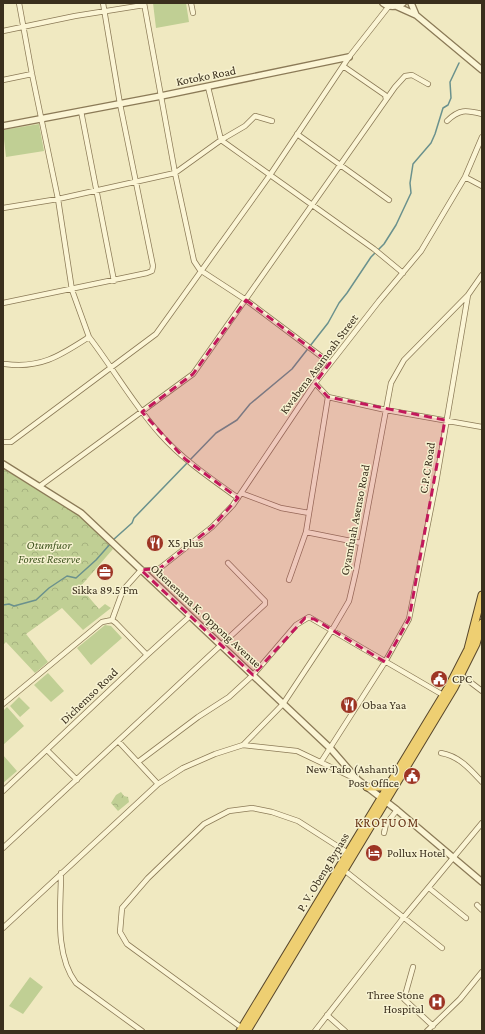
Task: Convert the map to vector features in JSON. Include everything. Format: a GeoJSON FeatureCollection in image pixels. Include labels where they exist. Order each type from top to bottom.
{"type":"FeatureCollection","features":[{"type":"Feature","properties":{"kind":"highway","name":"P. V. Obeng Bypass"},"geometry":{"type":"LineString","coordinates":[[243,1030],[348,853],[384,800],[388,787],[468,650],[482,595]]}},
{"type":"Feature","properties":{"kind":"highway","name":"P. V. Obeng Bypass"},"geometry":{"type":"LineString","coordinates":[[243,1030],[344,870],[384,800],[461,675],[476,644],[482,623]]}},
{"type":"Feature","properties":{"kind":"highway"},"geometry":{"type":"LineString","coordinates":[[367,788],[388,787]]}},
{"type":"Feature","properties":{"kind":"street"},"geometry":{"type":"LineString","coordinates":[[19,3],[58,199],[72,290],[89,337],[160,435],[190,464],[238,498]]}},
{"type":"Feature","properties":{"kind":"street"},"geometry":{"type":"LineString","coordinates":[[3,303],[114,281],[147,273],[152,270],[153,266],[120,104],[103,3]]}},
{"type":"Feature","properties":{"kind":"street"},"geometry":{"type":"LineString","coordinates":[[192,3],[193,13]]}},
{"type":"Feature","properties":{"kind":"street"},"geometry":{"type":"LineString","coordinates":[[396,6],[403,3]]}},
{"type":"Feature","properties":{"kind":"street"},"geometry":{"type":"LineString","coordinates":[[411,3],[416,16]]}},
{"type":"Feature","properties":{"kind":"street"},"geometry":{"type":"LineString","coordinates":[[3,31],[144,4],[192,256],[200,270],[246,300],[330,363]]}},
{"type":"Feature","properties":{"kind":"street"},"geometry":{"type":"LineString","coordinates":[[3,442],[10,442],[156,334],[200,270],[270,175],[349,57],[386,5],[396,6],[416,16],[482,70]]}},
{"type":"Feature","properties":{"kind":"street","name":"Kotoko Road"},"geometry":{"type":"LineString","coordinates":[[3,126],[208,87],[349,57]]}},
{"type":"Feature","properties":{"kind":"street"},"geometry":{"type":"LineString","coordinates":[[343,66],[385,95],[386,99]]}},
{"type":"Feature","properties":{"kind":"street"},"geometry":{"type":"LineString","coordinates":[[3,80],[32,74]]}},
{"type":"Feature","properties":{"kind":"street"},"geometry":{"type":"LineString","coordinates":[[40,486],[193,374],[313,206],[386,99],[405,76],[412,75],[428,84]]}},
{"type":"Feature","properties":{"kind":"street"},"geometry":{"type":"LineString","coordinates":[[208,87],[221,140],[374,249],[403,273]]}},
{"type":"Feature","properties":{"kind":"street"},"geometry":{"type":"LineString","coordinates":[[447,121],[456,112],[464,111],[482,114]]}},
{"type":"Feature","properties":{"kind":"street"},"geometry":{"type":"LineString","coordinates":[[81,112],[114,281]]}},
{"type":"Feature","properties":{"kind":"street"},"geometry":{"type":"LineString","coordinates":[[3,208],[58,199],[136,183],[175,173],[221,140],[245,126],[255,116],[272,121]]}},
{"type":"Feature","properties":{"kind":"street"},"geometry":{"type":"LineString","coordinates":[[297,134],[389,200]]}},
{"type":"Feature","properties":{"kind":"street","name":"Kwabena Asamoah Street"},"geometry":{"type":"LineString","coordinates":[[141,570],[160,568],[212,527],[238,498],[315,382],[425,245],[465,177],[482,137]]}},
{"type":"Feature","properties":{"kind":"street"},"geometry":{"type":"LineString","coordinates":[[465,177],[482,186]]}},
{"type":"Feature","properties":{"kind":"street","name":"C.P.C Road"},"geometry":{"type":"LineString","coordinates":[[322,762],[385,662],[409,619],[436,483],[445,420],[468,295],[482,275]]}},
{"type":"Feature","properties":{"kind":"street"},"geometry":{"type":"LineString","coordinates":[[386,410],[391,383],[404,360],[468,295]]}},
{"type":"Feature","properties":{"kind":"street"},"geometry":{"type":"LineString","coordinates":[[6,364],[22,366],[48,361],[64,354],[89,337]]}},
{"type":"Feature","properties":{"kind":"street"},"geometry":{"type":"LineString","coordinates":[[315,382],[328,397],[386,410],[482,427]]}},
{"type":"Feature","properties":{"kind":"street"},"geometry":{"type":"LineString","coordinates":[[289,580],[306,532],[328,397]]}},
{"type":"Feature","properties":{"kind":"street","name":"Gyamfuah Asenso Road"},"geometry":{"type":"LineString","coordinates":[[243,745],[283,704],[332,630],[349,601],[386,410]]}},
{"type":"Feature","properties":{"kind":"street","name":"Ohenenana K. Oppong Avenue"},"geometry":{"type":"LineString","coordinates":[[3,464],[22,477],[40,486],[80,513],[331,749],[358,780],[397,810],[482,882]]}},
{"type":"Feature","properties":{"kind":"street"},"geometry":{"type":"LineString","coordinates":[[241,493],[281,508],[309,513]]}},
{"type":"Feature","properties":{"kind":"street"},"geometry":{"type":"LineString","coordinates":[[306,532],[361,543]]}},
{"type":"Feature","properties":{"kind":"street"},"geometry":{"type":"LineString","coordinates":[[3,848],[119,742],[266,603],[228,563]]}},
{"type":"Feature","properties":{"kind":"street"},"geometry":{"type":"LineString","coordinates":[[112,620],[123,590],[141,570]]}},
{"type":"Feature","properties":{"kind":"street","name":"Dichemso Road"},"geometry":{"type":"LineString","coordinates":[[3,791],[146,654],[190,616]]}},
{"type":"Feature","properties":{"kind":"street"},"geometry":{"type":"LineString","coordinates":[[138,762],[198,717],[229,697],[253,675],[296,625],[305,618],[314,618],[385,662],[443,695]]}},
{"type":"Feature","properties":{"kind":"street"},"geometry":{"type":"LineString","coordinates":[[112,620],[146,654]]}},
{"type":"Feature","properties":{"kind":"street"},"geometry":{"type":"LineString","coordinates":[[3,704],[102,622],[112,620]]}},
{"type":"Feature","properties":{"kind":"street"},"geometry":{"type":"LineString","coordinates":[[461,675],[482,691]]}},
{"type":"Feature","properties":{"kind":"street"},"geometry":{"type":"LineString","coordinates":[[119,742],[158,784]]}},
{"type":"Feature","properties":{"kind":"street"},"geometry":{"type":"LineString","coordinates":[[3,928],[158,784],[183,768],[215,754],[243,745],[297,751],[358,780]]}},
{"type":"Feature","properties":{"kind":"street"},"geometry":{"type":"LineString","coordinates":[[47,750],[77,780]]}},
{"type":"Feature","properties":{"kind":"street"},"geometry":{"type":"LineString","coordinates":[[441,753],[449,754],[463,763],[472,770],[482,782]]}},
{"type":"Feature","properties":{"kind":"street"},"geometry":{"type":"LineString","coordinates":[[243,1030],[127,944],[120,932],[122,908],[148,878],[204,824],[229,811],[252,808],[272,812],[298,821],[348,853]]}},
{"type":"Feature","properties":{"kind":"street"},"geometry":{"type":"LineString","coordinates":[[384,833],[386,824],[397,810]]}},
{"type":"Feature","properties":{"kind":"street"},"geometry":{"type":"LineString","coordinates":[[315,1031],[404,917],[482,823]]}},
{"type":"Feature","properties":{"kind":"street"},"geometry":{"type":"LineString","coordinates":[[344,870],[442,948]]}},
{"type":"Feature","properties":{"kind":"street"},"geometry":{"type":"LineString","coordinates":[[61,873],[62,952],[70,975],[76,982],[142,1031]]}},
{"type":"Feature","properties":{"kind":"street"},"geometry":{"type":"LineString","coordinates":[[429,888],[466,918]]}},
{"type":"Feature","properties":{"kind":"street"},"geometry":{"type":"LineString","coordinates":[[476,905],[482,910]]}},
{"type":"Feature","properties":{"kind":"street"},"geometry":{"type":"LineString","coordinates":[[412,967],[404,999],[430,1029],[460,999],[481,975]]}},
{"type":"Feature","properties":{"kind":"street"},"geometry":{"type":"LineString","coordinates":[[327,1015],[345,1031]]}},
{"type":"Feature","properties":{"kind":"highlighted area"},"geometry":{"type":"Polygon","coordinates":[[[246,300],[330,363],[315,383],[328,397],[445,420],[409,619],[385,662],[314,619],[305,618],[253,675],[141,570],[160,568],[212,527],[238,498],[185,459],[142,412],[193,374],[246,300]]]}},
{"type":"Feature","properties":{"kind":"green space"},"geometry":{"type":"Polygon","coordinates":[[[153,3],[186,3],[189,22],[156,28],[153,3]]]}},
{"type":"Feature","properties":{"kind":"green space"},"geometry":{"type":"Polygon","coordinates":[[[39,124],[44,151],[6,157],[3,130],[39,124]]]}},
{"type":"Feature","properties":{"kind":"green space","name":"Otumfuor Forest Reserve"},"geometry":{"type":"Polygon","coordinates":[[[3,468],[28,484],[51,495],[77,513],[113,549],[80,587],[99,609],[105,604],[111,608],[83,630],[62,608],[26,634],[48,662],[35,673],[6,642],[3,645],[3,468]]]}},
{"type":"Feature","properties":{"kind":"green space"},"geometry":{"type":"Polygon","coordinates":[[[105,625],[111,626],[122,638],[91,665],[77,648],[105,625]]]}},
{"type":"Feature","properties":{"kind":"green space"},"geometry":{"type":"Polygon","coordinates":[[[48,673],[64,691],[51,702],[34,685],[48,673]]]}},
{"type":"Feature","properties":{"kind":"green space"},"geometry":{"type":"Polygon","coordinates":[[[19,697],[30,708],[20,717],[10,706],[19,697]]]}},
{"type":"Feature","properties":{"kind":"green space"},"geometry":{"type":"Polygon","coordinates":[[[7,707],[24,726],[3,745],[3,711],[7,707]]]}},
{"type":"Feature","properties":{"kind":"green space"},"geometry":{"type":"Polygon","coordinates":[[[3,755],[17,771],[3,783],[3,755]]]}},
{"type":"Feature","properties":{"kind":"green space"},"geometry":{"type":"Polygon","coordinates":[[[121,792],[124,796],[128,797],[129,802],[118,811],[111,803],[116,795],[121,792]]]}},
{"type":"Feature","properties":{"kind":"green space"},"geometry":{"type":"Polygon","coordinates":[[[30,977],[43,987],[23,1014],[9,1006],[30,977]]]}},
{"type":"Feature","properties":{"kind":"waterway"},"geometry":{"type":"LineString","coordinates":[[113,540],[132,523],[134,518],[216,433],[237,420],[250,404],[292,369],[328,323],[339,303],[371,257],[384,244],[396,225],[411,193],[410,183],[413,164],[431,143],[443,108],[448,105],[451,98],[450,82],[459,63]]}},
{"type":"Feature","properties":{"kind":"waterway"},"geometry":{"type":"LineString","coordinates":[[3,605],[9,604],[14,606],[36,600],[49,588],[67,576],[76,578],[96,560],[111,543]]}},
{"type":"Feature","properties":{"kind":"place","name":"X5 plus"},"geometry":{"type":"Point","coordinates":[155,543]}},
{"type":"Feature","properties":{"kind":"place","name":"Sikka 89.5 Fm"},"geometry":{"type":"Point","coordinates":[105,572]}},
{"type":"Feature","properties":{"kind":"place","name":"CPC"},"geometry":{"type":"Point","coordinates":[439,679]}},
{"type":"Feature","properties":{"kind":"place","name":"Obaa Yaa"},"geometry":{"type":"Point","coordinates":[349,705]}},
{"type":"Feature","properties":{"kind":"place","name":"New Tafo (Ashanti) Post Office"},"geometry":{"type":"Point","coordinates":[412,776]}},
{"type":"Feature","properties":{"kind":"place","name":"Pollux Hotel"},"geometry":{"type":"Point","coordinates":[374,853]}},
{"type":"Feature","properties":{"kind":"place","name":"Three Stone Hospital"},"geometry":{"type":"Point","coordinates":[437,1002]}},
{"type":"Feature","properties":{"kind":"district","name":"KROFUOM"},"geometry":{"type":"Point","coordinates":[387,822]}}]}
